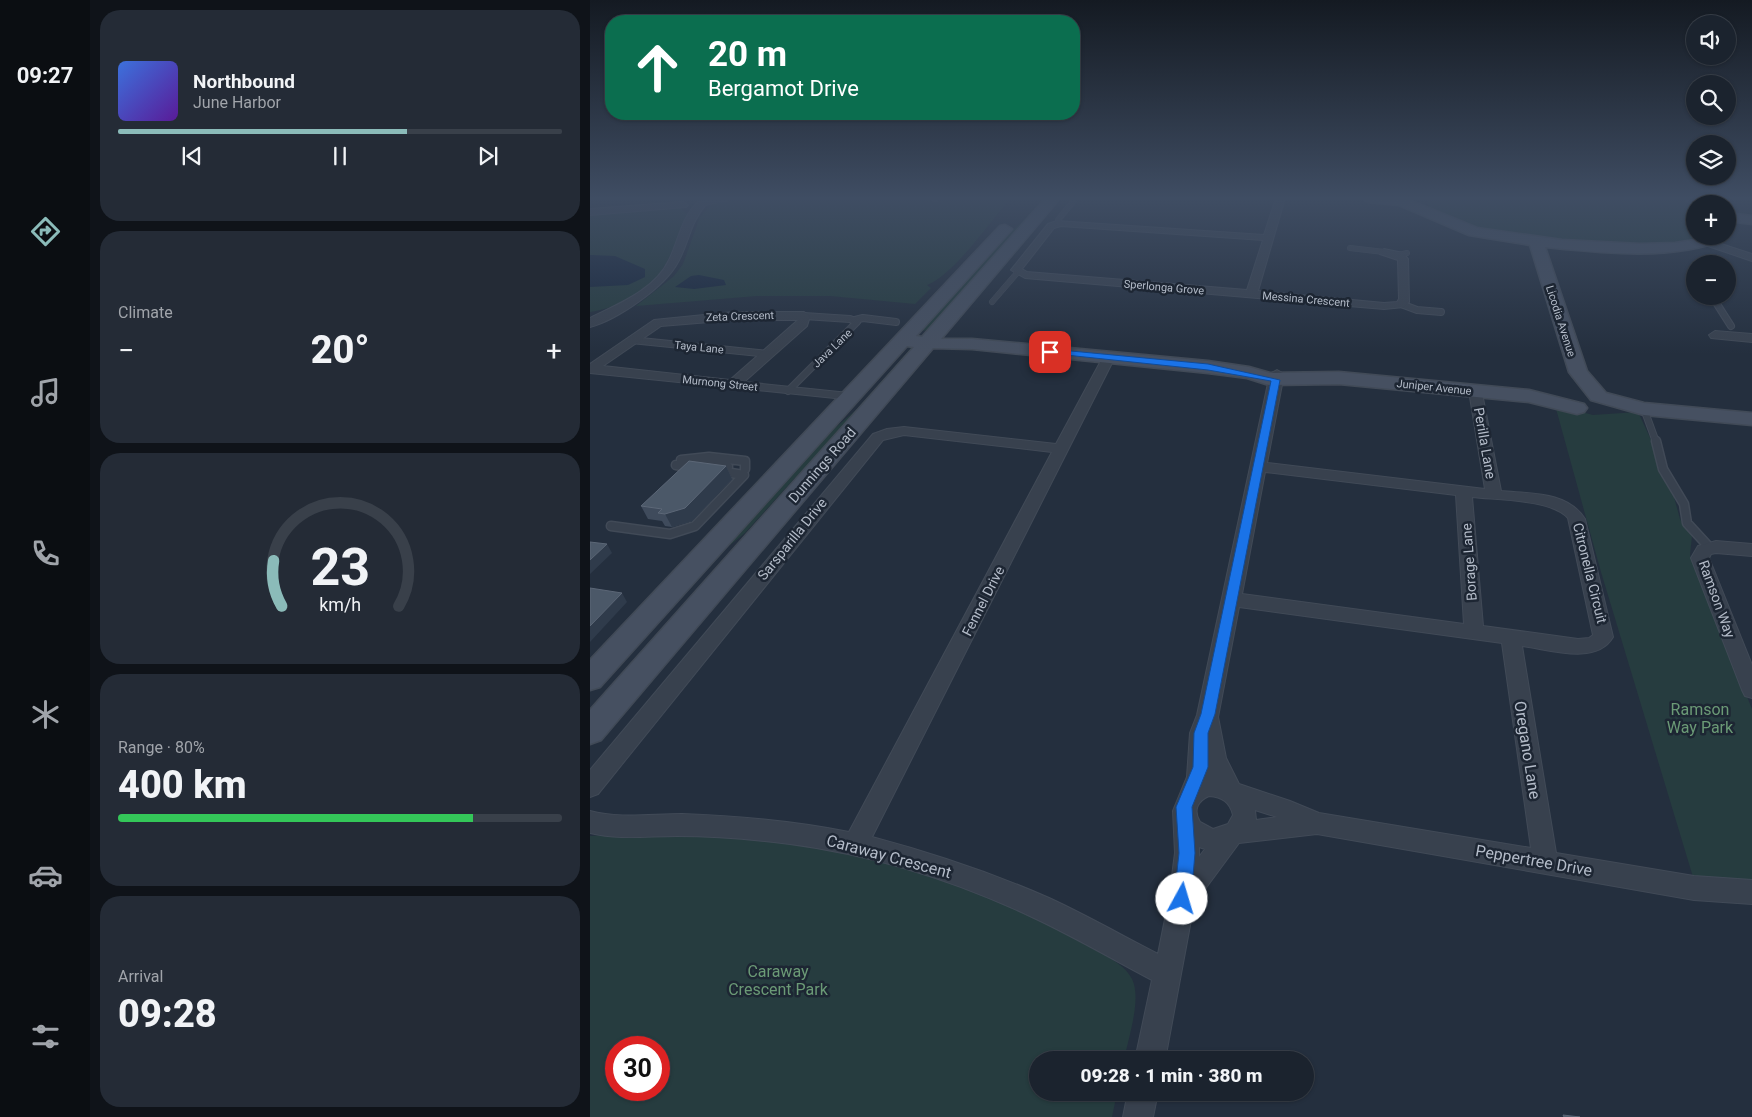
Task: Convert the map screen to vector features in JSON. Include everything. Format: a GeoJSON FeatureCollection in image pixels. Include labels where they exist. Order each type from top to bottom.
{"type":"FeatureCollection","features":[{"type":"Feature","properties":{"kind":"main road","name":"Dunnings Road"},"geometry":{"type":"LineString","coordinates":[[590,679],[849,397],[901,332],[982,250]]}},
{"type":"Feature","properties":{"kind":"main road","name":"Dunnings Road"},"geometry":{"type":"LineString","coordinates":[[590,731],[1008,250]]}},
{"type":"Feature","properties":{"kind":"main road","name":"Licodia Avenue"},"geometry":{"type":"LineString","coordinates":[[1539,250],[1578,372],[1601,402]]}},
{"type":"Feature","properties":{"kind":"main road","name":"Juniper Avenue"},"geometry":{"type":"LineString","coordinates":[[901,332],[930,340],[1208,367],[1276,377],[1339,378],[1574,399],[1586,393],[1601,402]]}},
{"type":"Feature","properties":{"kind":"main road","name":"Licodia Avenue"},"geometry":{"type":"LineString","coordinates":[[1574,399],[1578,372]]}},
{"type":"Feature","properties":{"kind":"main road"},"geometry":{"type":"LineString","coordinates":[[1601,402],[1644,409],[1752,419]]}},
{"type":"Feature","properties":{"kind":"main road"},"geometry":{"type":"LineString","coordinates":[[698,562],[707,561],[731,551],[777,517]]}},
{"type":"Feature","properties":{"kind":"street"},"geometry":{"type":"LineString","coordinates":[[590,323],[638,296],[662,277],[670,268],[674,250]]}},
{"type":"Feature","properties":{"kind":"street"},"geometry":{"type":"LineString","coordinates":[[1017,273],[1017,268],[1031,250]]}},
{"type":"Feature","properties":{"kind":"street","name":"Messina Crescent"},"geometry":{"type":"LineString","coordinates":[[1266,250],[1252,294],[1384,306],[1401,304]]}},
{"type":"Feature","properties":{"kind":"street"},"geometry":{"type":"LineString","coordinates":[[1736,250],[1752,258]]}},
{"type":"Feature","properties":{"kind":"street"},"geometry":{"type":"LineString","coordinates":[[1384,252],[1403,254],[1405,300],[1401,304]]}},
{"type":"Feature","properties":{"kind":"street","name":"Sperlonga Grove"},"geometry":{"type":"LineString","coordinates":[[1017,273],[1252,294]]}},
{"type":"Feature","properties":{"kind":"street","name":"Zeta Crescent"},"geometry":{"type":"LineString","coordinates":[[590,369],[652,326],[664,321],[734,316],[804,316],[803,323],[733,384]]}},
{"type":"Feature","properties":{"kind":"street"},"geometry":{"type":"LineString","coordinates":[[1731,326],[1738,337]]}},
{"type":"Feature","properties":{"kind":"street"},"geometry":{"type":"LineString","coordinates":[[1715,335],[1752,338]]}},
{"type":"Feature","properties":{"kind":"street","name":"Fennel Drive"},"geometry":{"type":"LineString","coordinates":[[856,844],[1109,357]]}},
{"type":"Feature","properties":{"kind":"street","name":"Murnong Street"},"geometry":{"type":"LineString","coordinates":[[590,369],[849,397]]}},
{"type":"Feature","properties":{"kind":"street"},"geometry":{"type":"LineString","coordinates":[[1152,1051],[1182,899],[1187,853],[1186,806],[1198,777],[1201,733],[1208,714],[1276,377]]}},
{"type":"Feature","properties":{"kind":"street","name":"Perilla Lane"},"geometry":{"type":"LineString","coordinates":[[1476,391],[1494,495]]}},
{"type":"Feature","properties":{"kind":"street","name":"Sarsparilla Drive"},"geometry":{"type":"LineString","coordinates":[[590,787],[878,437],[887,433],[904,431],[1062,449]]}},
{"type":"Feature","properties":{"kind":"street","name":"Citronella Circuit"},"geometry":{"type":"LineString","coordinates":[[1231,599],[1587,646],[1602,640],[1604,630],[1579,524],[1565,506],[1551,502],[1258,467]]}},
{"type":"Feature","properties":{"kind":"street","name":"Borage Lane"},"geometry":{"type":"LineString","coordinates":[[1464,492],[1474,632]]}},
{"type":"Feature","properties":{"kind":"street"},"geometry":{"type":"LineString","coordinates":[[1710,548],[1752,550]]}},
{"type":"Feature","properties":{"kind":"street","name":"Ramson Way"},"geometry":{"type":"LineString","coordinates":[[1710,548],[1700,554],[1701,565],[1752,690]]}},
{"type":"Feature","properties":{"kind":"street","name":"Oregano Lane"},"geometry":{"type":"LineString","coordinates":[[1511,637],[1545,862]]}},
{"type":"Feature","properties":{"kind":"street"},"geometry":{"type":"LineString","coordinates":[[1182,899],[1197,882],[1215,852],[1243,823],[1244,811],[1242,802],[1232,791],[1215,758],[1208,714]]}},
{"type":"Feature","properties":{"kind":"street"},"geometry":{"type":"LineString","coordinates":[[1232,791],[1221,786],[1199,788],[1186,806],[1187,825],[1198,836],[1214,840],[1232,835]]}},
{"type":"Feature","properties":{"kind":"street","name":"Peppertree Drive"},"geometry":{"type":"LineString","coordinates":[[1232,791],[1290,811],[1317,823],[1694,888],[1752,892]]}},
{"type":"Feature","properties":{"kind":"street","name":"Caraway Crescent"},"geometry":{"type":"LineString","coordinates":[[590,822],[607,825],[742,828],[856,844],[934,866],[998,890],[1039,908],[1167,973]]}},
{"type":"Feature","properties":{"kind":"street","name":"Peppertree Drive"},"geometry":{"type":"LineString","coordinates":[[1232,835],[1317,823]]}},
{"type":"Feature","properties":{"kind":"street"},"geometry":{"type":"LineString","coordinates":[[1138,1117],[1141,1101]]}},
{"type":"Feature","properties":{"kind":"lane"},"geometry":{"type":"LineString","coordinates":[[1368,250],[1384,252]]}},
{"type":"Feature","properties":{"kind":"lane"},"geometry":{"type":"LineString","coordinates":[[992,302],[1017,273]]}},
{"type":"Feature","properties":{"kind":"lane","name":"Messina Crescent"},"geometry":{"type":"LineString","coordinates":[[1401,304],[1417,310],[1440,312]]}},
{"type":"Feature","properties":{"kind":"lane"},"geometry":{"type":"LineString","coordinates":[[1717,305],[1731,326]]}},
{"type":"Feature","properties":{"kind":"lane","name":"Java Lane"},"geometry":{"type":"LineString","coordinates":[[788,391],[857,322],[855,320],[804,316]]}},
{"type":"Feature","properties":{"kind":"lane"},"geometry":{"type":"LineString","coordinates":[[855,320],[863,318],[901,332]]}},
{"type":"Feature","properties":{"kind":"lane","name":"Taya Lane"},"geometry":{"type":"LineString","coordinates":[[631,340],[768,354]]}},
{"type":"Feature","properties":{"kind":"lane","name":"Ramson Way"},"geometry":{"type":"LineString","coordinates":[[1644,409],[1659,446],[1663,469],[1684,504],[1687,523],[1710,548]]}},
{"type":"Feature","properties":{"kind":"lane"},"geometry":{"type":"LineString","coordinates":[[611,526],[670,534],[696,526],[745,472],[745,461],[709,456],[678,463],[745,472]]}},
{"type":"Feature","properties":{"kind":"green space"},"geometry":{"type":"Polygon","coordinates":[[[590,250],[673,250],[659,274],[646,288],[619,304],[590,312],[590,250]]]}},
{"type":"Feature","properties":{"kind":"green space"},"geometry":{"type":"Polygon","coordinates":[[[688,250],[968,250],[949,270],[927,285],[931,288],[915,304],[830,296],[757,296],[636,306],[674,276],[683,264],[688,250]]]}},
{"type":"Feature","properties":{"kind":"green space"},"geometry":{"type":"Polygon","coordinates":[[[992,250],[1001,250],[932,329],[922,331],[921,329],[992,250]]]}},
{"type":"Feature","properties":{"kind":"green space"},"geometry":{"type":"Polygon","coordinates":[[[916,346],[843,432],[794,479],[745,533],[730,545],[727,544],[822,439],[856,410],[912,347],[916,346]]]}},
{"type":"Feature","properties":{"kind":"green space","name":"Ramson Way Park"},"geometry":{"type":"Polygon","coordinates":[[[1555,405],[1593,415],[1638,412],[1654,446],[1658,466],[1674,497],[1680,519],[1692,536],[1690,555],[1752,709],[1752,880],[1693,877],[1601,572],[1555,405]]]}},
{"type":"Feature","properties":{"kind":"green space","name":"Caraway Crescent Park"},"geometry":{"type":"Polygon","coordinates":[[[623,834],[709,835],[767,840],[861,856],[907,868],[952,882],[1039,919],[1109,957],[1123,967],[1132,979],[1135,987],[1135,1008],[1126,1051],[1029,1051],[1029,1101],[1115,1101],[1112,1117],[590,1117],[590,836],[623,834]]]}},
{"type":"Feature","properties":{"kind":"water"},"geometry":{"type":"Polygon","coordinates":[[[590,255],[615,256],[645,269],[645,277],[628,285],[590,287],[590,255]]]}},
{"type":"Feature","properties":{"kind":"water"},"geometry":{"type":"Polygon","coordinates":[[[699,275],[724,280],[726,285],[694,289],[675,287],[691,276],[699,275]]]}},
{"type":"Feature","properties":{"kind":"building"},"geometry":{"type":"Polygon","coordinates":[[[689,461],[726,466],[685,508],[665,514],[658,513],[662,509],[641,506],[689,461]]]}},
{"type":"Feature","properties":{"kind":"building"},"geometry":{"type":"Polygon","coordinates":[[[590,542],[607,544],[590,560],[590,542]]]}},
{"type":"Feature","properties":{"kind":"building"},"geometry":{"type":"Polygon","coordinates":[[[590,588],[622,593],[590,626],[590,588]]]}},
{"type":"Feature","properties":{"kind":"building"},"geometry":{"type":"Polygon","coordinates":[[[1563,1115],[1580,1117],[1564,1117],[1563,1115]]]}},
{"type":"Feature","properties":{"kind":"route"},"geometry":{"type":"LineString","coordinates":[[1050,352],[1208,367],[1243,372],[1276,380],[1208,714],[1201,733],[1198,777],[1184,807],[1187,853],[1182,899]]}}]}
